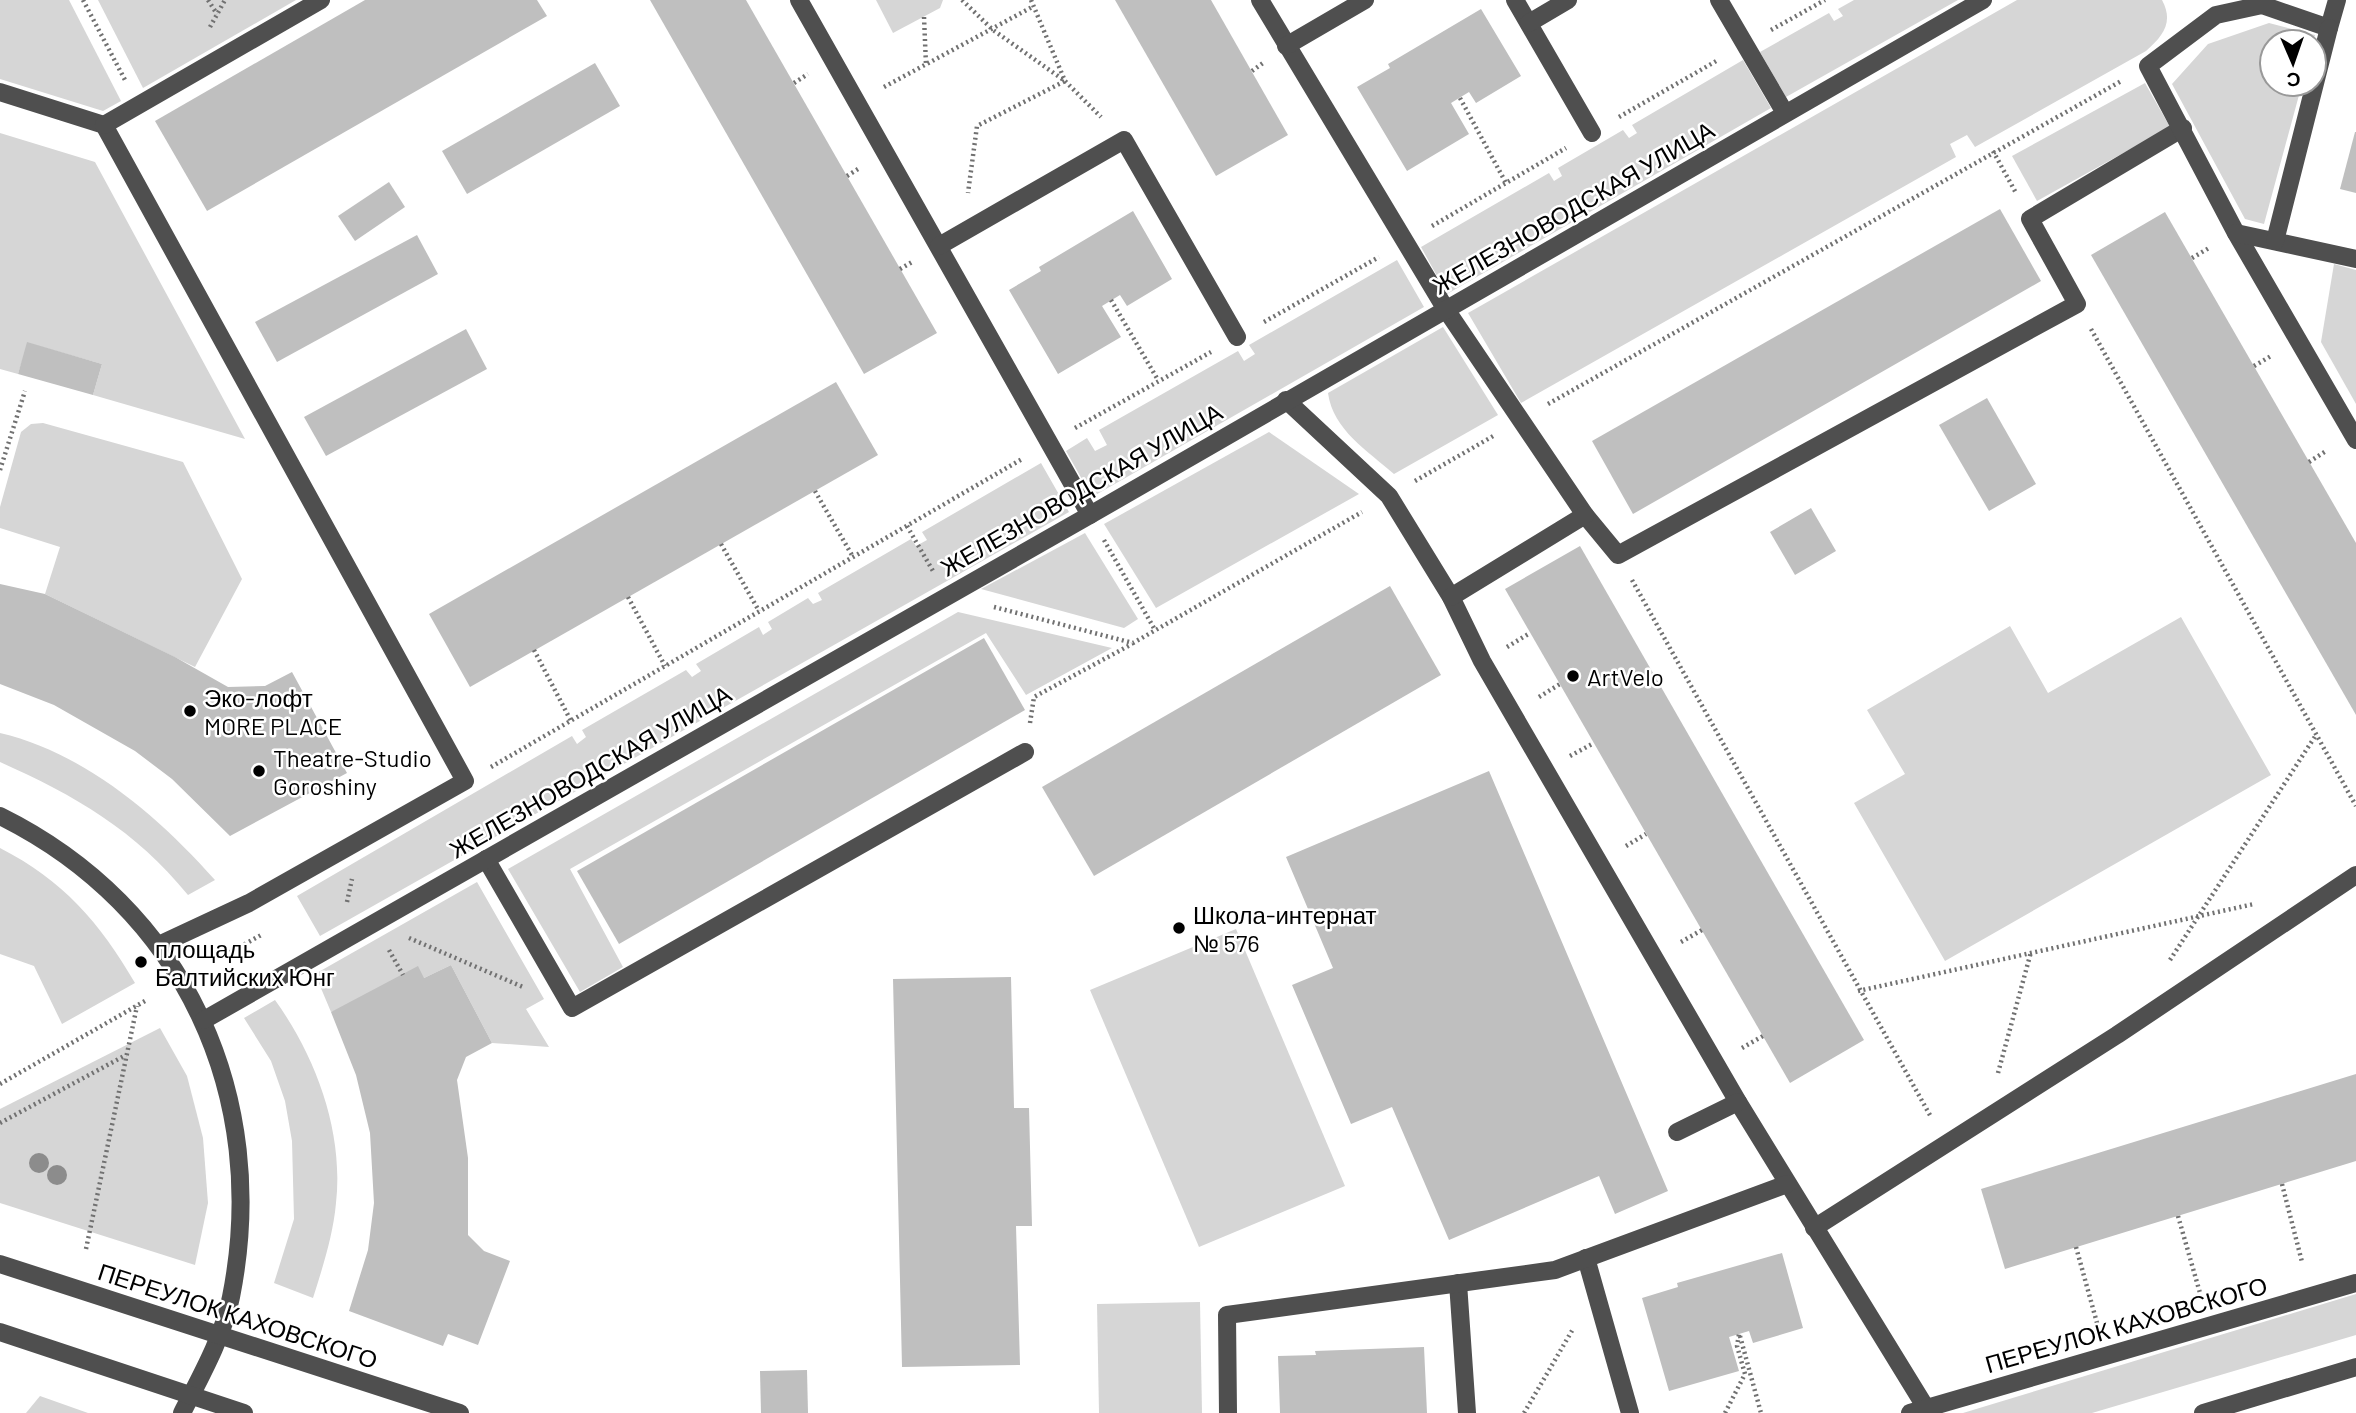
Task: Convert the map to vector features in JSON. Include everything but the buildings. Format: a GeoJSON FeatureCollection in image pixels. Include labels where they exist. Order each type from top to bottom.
{"type":"FeatureCollection","features":[{"type":"Feature","properties":{"kind":"street"},"geometry":{"type":"LineString","coordinates":[[104,125],[321,0]]}},
{"type":"Feature","properties":{"kind":"street"},"geometry":{"type":"LineString","coordinates":[[799,0],[1090,515]]}},
{"type":"Feature","properties":{"kind":"street"},"geometry":{"type":"LineString","coordinates":[[1260,0],[1404,243],[1585,515],[1618,555],[2077,304],[2030,219],[2183,128]]}},
{"type":"Feature","properties":{"kind":"street"},"geometry":{"type":"LineString","coordinates":[[1286,46],[1365,0]]}},
{"type":"Feature","properties":{"kind":"street"},"geometry":{"type":"LineString","coordinates":[[1516,0],[1592,133]]}},
{"type":"Feature","properties":{"kind":"street"},"geometry":{"type":"LineString","coordinates":[[1529,23],[1568,0]]}},
{"type":"Feature","properties":{"kind":"street"},"geometry":{"type":"LineString","coordinates":[[1719,0],[1785,113]]}},
{"type":"Feature","properties":{"kind":"street","name":"ЖЕЛЕЗНОВОДСКАЯ УЛИЦА"},"geometry":{"type":"LineString","coordinates":[[204,1020],[947,594],[1090,515],[1983,0]]}},
{"type":"Feature","properties":{"kind":"street"},"geometry":{"type":"LineString","coordinates":[[2281,0],[2262,5],[2211,7],[2148,66],[2236,233],[2356,440]]}},
{"type":"Feature","properties":{"kind":"street"},"geometry":{"type":"LineString","coordinates":[[2275,241],[2337,0]]}},
{"type":"Feature","properties":{"kind":"street"},"geometry":{"type":"LineString","coordinates":[[2262,5],[2329,28]]}},
{"type":"Feature","properties":{"kind":"street"},"geometry":{"type":"LineString","coordinates":[[0,92],[104,125],[465,781],[249,903],[159,945]]}},
{"type":"Feature","properties":{"kind":"street"},"geometry":{"type":"LineString","coordinates":[[939,246],[1124,140],[1237,338]]}},
{"type":"Feature","properties":{"kind":"street"},"geometry":{"type":"LineString","coordinates":[[2236,233],[2356,259]]}},
{"type":"Feature","properties":{"kind":"street"},"geometry":{"type":"LineString","coordinates":[[1286,400],[1389,496],[1451,597],[1482,661],[1918,1411]]}},
{"type":"Feature","properties":{"kind":"street"},"geometry":{"type":"LineString","coordinates":[[1451,597],[1585,515]]}},
{"type":"Feature","properties":{"kind":"street"},"geometry":{"type":"LineString","coordinates":[[486,859],[572,1008],[1025,752]]}},
{"type":"Feature","properties":{"kind":"street"},"geometry":{"type":"LineString","coordinates":[[0,816],[42,836],[105,885],[159,945],[204,1020],[225,1076],[239,1140],[242,1205],[231,1297],[220,1335],[181,1413]]}},
{"type":"Feature","properties":{"kind":"street"},"geometry":{"type":"LineString","coordinates":[[1814,1228],[2117,1035],[2356,875]]}},
{"type":"Feature","properties":{"kind":"street"},"geometry":{"type":"LineString","coordinates":[[1677,1132],[1738,1102]]}},
{"type":"Feature","properties":{"kind":"street"},"geometry":{"type":"LineString","coordinates":[[1228,1413],[1227,1315],[1555,1270],[1787,1184]]}},
{"type":"Feature","properties":{"kind":"street"},"geometry":{"type":"LineString","coordinates":[[1586,1258],[1630,1413]]}},
{"type":"Feature","properties":{"kind":"street","name":"ПЕРЕУЛОК КАХОВСКОГО"},"geometry":{"type":"LineString","coordinates":[[0,1264],[460,1413]]}},
{"type":"Feature","properties":{"kind":"street"},"geometry":{"type":"LineString","coordinates":[[1458,1283],[1467,1413]]}},
{"type":"Feature","properties":{"kind":"street","name":"ПЕРЕУЛОК КАХОВСКОГО"},"geometry":{"type":"LineString","coordinates":[[1918,1411],[2356,1283]]}},
{"type":"Feature","properties":{"kind":"street"},"geometry":{"type":"LineString","coordinates":[[0,1332],[244,1413]]}},
{"type":"Feature","properties":{"kind":"street"},"geometry":{"type":"LineString","coordinates":[[2203,1413],[2356,1367]]}},
{"type":"Feature","properties":{"kind":"path"},"geometry":{"type":"LineString","coordinates":[[83,0],[138,105]]}},
{"type":"Feature","properties":{"kind":"path"},"geometry":{"type":"LineString","coordinates":[[208,0],[217,14]]}},
{"type":"Feature","properties":{"kind":"path"},"geometry":{"type":"LineString","coordinates":[[962,0],[993,30],[1065,80],[1124,140]]}},
{"type":"Feature","properties":{"kind":"path"},"geometry":{"type":"LineString","coordinates":[[1031,0],[1065,80]]}},
{"type":"Feature","properties":{"kind":"path"},"geometry":{"type":"LineString","coordinates":[[465,781],[1158,380],[1404,243],[1825,0]]}},
{"type":"Feature","properties":{"kind":"path"},"geometry":{"type":"LineString","coordinates":[[856,102],[1034,6]]}},
{"type":"Feature","properties":{"kind":"path"},"geometry":{"type":"LineString","coordinates":[[924,17],[926,65]]}},
{"type":"Feature","properties":{"kind":"path"},"geometry":{"type":"LineString","coordinates":[[1025,752],[1034,697],[1993,151],[2148,66]]}},
{"type":"Feature","properties":{"kind":"path"},"geometry":{"type":"LineString","coordinates":[[963,232],[977,126],[1065,80]]}},
{"type":"Feature","properties":{"kind":"path"},"geometry":{"type":"LineString","coordinates":[[1460,98],[1506,183]]}},
{"type":"Feature","properties":{"kind":"path"},"geometry":{"type":"LineString","coordinates":[[1993,151],[2030,219]]}},
{"type":"Feature","properties":{"kind":"path"},"geometry":{"type":"LineString","coordinates":[[1111,300],[1158,380]]}},
{"type":"Feature","properties":{"kind":"path"},"geometry":{"type":"LineString","coordinates":[[2077,304],[2356,806]]}},
{"type":"Feature","properties":{"kind":"path"},"geometry":{"type":"LineString","coordinates":[[0,470],[24,391]]}},
{"type":"Feature","properties":{"kind":"path"},"geometry":{"type":"LineString","coordinates":[[815,491],[853,557]]}},
{"type":"Feature","properties":{"kind":"path"},"geometry":{"type":"LineString","coordinates":[[1090,515],[1155,630]]}},
{"type":"Feature","properties":{"kind":"path"},"geometry":{"type":"LineString","coordinates":[[907,526],[947,594],[1133,643]]}},
{"type":"Feature","properties":{"kind":"path"},"geometry":{"type":"LineString","coordinates":[[721,544],[759,611]]}},
{"type":"Feature","properties":{"kind":"path"},"geometry":{"type":"LineString","coordinates":[[1618,555],[1858,991],[1946,1142]]}},
{"type":"Feature","properties":{"kind":"path"},"geometry":{"type":"LineString","coordinates":[[628,597],[665,666]]}},
{"type":"Feature","properties":{"kind":"path"},"geometry":{"type":"LineString","coordinates":[[534,650],[571,721]]}},
{"type":"Feature","properties":{"kind":"path"},"geometry":{"type":"LineString","coordinates":[[2164,968],[2204,913],[2316,735]]}},
{"type":"Feature","properties":{"kind":"path"},"geometry":{"type":"LineString","coordinates":[[338,943],[360,841]]}},
{"type":"Feature","properties":{"kind":"path"},"geometry":{"type":"LineString","coordinates":[[1858,991],[2268,901]]}},
{"type":"Feature","properties":{"kind":"path"},"geometry":{"type":"LineString","coordinates":[[374,923],[572,1008]]}},
{"type":"Feature","properties":{"kind":"path"},"geometry":{"type":"LineString","coordinates":[[374,923],[403,975]]}},
{"type":"Feature","properties":{"kind":"path"},"geometry":{"type":"LineString","coordinates":[[225,955],[270,930]]}},
{"type":"Feature","properties":{"kind":"path"},"geometry":{"type":"LineString","coordinates":[[1987,1116],[2031,952]]}},
{"type":"Feature","properties":{"kind":"path"},"geometry":{"type":"LineString","coordinates":[[0,1084],[145,1001]]}},
{"type":"Feature","properties":{"kind":"path"},"geometry":{"type":"LineString","coordinates":[[86,1249],[137,1006]]}},
{"type":"Feature","properties":{"kind":"path"},"geometry":{"type":"LineString","coordinates":[[0,1123],[127,1055]]}},
{"type":"Feature","properties":{"kind":"path"},"geometry":{"type":"LineString","coordinates":[[2282,1184],[2302,1262]]}},
{"type":"Feature","properties":{"kind":"path"},"geometry":{"type":"LineString","coordinates":[[2178,1216],[2200,1293]]}},
{"type":"Feature","properties":{"kind":"path"},"geometry":{"type":"LineString","coordinates":[[2076,1247],[2097,1323]]}},
{"type":"Feature","properties":{"kind":"path"},"geometry":{"type":"LineString","coordinates":[[1524,1413],[1596,1289]]}},
{"type":"Feature","properties":{"kind":"path"},"geometry":{"type":"LineString","coordinates":[[1725,1413],[1745,1374],[1737,1346],[1739,1334],[1761,1413]]}},
{"type":"Feature","properties":{"kind":"shaded area"},"geometry":{"type":"Polygon","coordinates":[[[0,0],[69,0],[121,101],[103,111],[0,79],[0,0]]]}},
{"type":"Feature","properties":{"kind":"shaded area"},"geometry":{"type":"Polygon","coordinates":[[[98,0],[296,0],[143,88],[98,0]]]}},
{"type":"Feature","properties":{"kind":"shaded area"},"geometry":{"type":"Polygon","coordinates":[[[876,0],[943,0],[940,8],[893,33],[876,0]]]}},
{"type":"Feature","properties":{"kind":"shaded area"},"geometry":{"type":"Polygon","coordinates":[[[1854,0],[1958,0],[1786,97],[1760,52],[1829,13],[1834,21],[1843,16],[1838,9],[1854,0]]]}},
{"type":"Feature","properties":{"kind":"shaded area"},"geometry":{"type":"Polygon","coordinates":[[[2017,0],[2162,0],[2167,22],[2162,34],[2146,51],[1975,147],[1967,135],[1950,144],[1956,157],[1521,403],[1468,313],[2017,0]]]}},
{"type":"Feature","properties":{"kind":"shaded area"},"geometry":{"type":"Polygon","coordinates":[[[2269,23],[2288,28],[2258,28],[2258,98],[2298,98],[2264,224],[2245,219],[2172,84],[2208,44],[2269,23]]]}},
{"type":"Feature","properties":{"kind":"shaded area"},"geometry":{"type":"Polygon","coordinates":[[[1743,60],[1771,108],[1447,294],[1421,247],[1549,173],[1554,181],[1562,176],[1558,168],[1623,130],[1629,138],[1637,133],[1632,125],[1743,60]]]}},
{"type":"Feature","properties":{"kind":"shaded area"},"geometry":{"type":"Polygon","coordinates":[[[2145,83],[2170,127],[2037,201],[2012,156],[2145,83]]]}},
{"type":"Feature","properties":{"kind":"shaded area"},"geometry":{"type":"Polygon","coordinates":[[[0,133],[95,162],[245,439],[93,395],[102,364],[28,343],[18,374],[0,369],[0,133]]]}},
{"type":"Feature","properties":{"kind":"shaded area"},"geometry":{"type":"Polygon","coordinates":[[[1397,260],[1424,307],[1092,497],[1066,451],[1087,438],[1095,451],[1107,445],[1099,430],[1238,351],[1244,361],[1255,354],[1249,345],[1397,260]]]}},
{"type":"Feature","properties":{"kind":"shaded area"},"geometry":{"type":"Polygon","coordinates":[[[2334,264],[2356,270],[2356,404],[2321,342],[2334,264]]]}},
{"type":"Feature","properties":{"kind":"shaded area"},"geometry":{"type":"Polygon","coordinates":[[[1443,327],[1498,415],[1394,474],[1344,429],[1331,406],[1328,393],[1443,327]]]}},
{"type":"Feature","properties":{"kind":"shaded area"},"geometry":{"type":"Polygon","coordinates":[[[43,423],[183,462],[242,579],[195,667],[45,594],[60,547],[0,528],[0,507],[21,432],[31,424],[43,423]]]}},
{"type":"Feature","properties":{"kind":"shaded area"},"geometry":{"type":"Polygon","coordinates":[[[1269,432],[1359,494],[1156,608],[1104,524],[1269,432]]]}},
{"type":"Feature","properties":{"kind":"shaded area"},"geometry":{"type":"Polygon","coordinates":[[[1041,463],[1069,512],[320,936],[297,896],[572,736],[577,744],[586,737],[582,730],[686,670],[692,677],[701,671],[696,664],[759,627],[763,635],[772,629],[768,622],[808,598],[813,604],[822,600],[818,593],[911,539],[916,546],[927,540],[922,532],[1041,463]]]}},
{"type":"Feature","properties":{"kind":"shaded area"},"geometry":{"type":"Polygon","coordinates":[[[1085,533],[1138,619],[1124,628],[981,589],[1085,533]]]}},
{"type":"Feature","properties":{"kind":"shaded area"},"geometry":{"type":"Polygon","coordinates":[[[958,612],[1112,648],[1026,695],[986,633],[570,869],[623,967],[580,992],[508,869],[958,612]]]}},
{"type":"Feature","properties":{"kind":"shaded area"},"geometry":{"type":"Polygon","coordinates":[[[2181,617],[2271,775],[1945,961],[1854,803],[1905,774],[1867,710],[2010,626],[2048,693],[2181,617]]]}},
{"type":"Feature","properties":{"kind":"shaded area"},"geometry":{"type":"Polygon","coordinates":[[[0,733],[61,755],[118,790],[169,833],[215,880],[188,895],[147,852],[103,817],[54,788],[0,762],[0,733]]]}},
{"type":"Feature","properties":{"kind":"shaded area"},"geometry":{"type":"Polygon","coordinates":[[[0,848],[43,874],[78,905],[108,941],[135,983],[62,1024],[34,966],[0,954],[0,848]]]}},
{"type":"Feature","properties":{"kind":"shaded area"},"geometry":{"type":"Polygon","coordinates":[[[477,882],[544,999],[526,1009],[549,1047],[492,1043],[451,965],[424,978],[331,1012],[315,974],[477,882]]]}},
{"type":"Feature","properties":{"kind":"shaded area"},"geometry":{"type":"Polygon","coordinates":[[[1236,929],[1345,1186],[1199,1247],[1090,990],[1236,929]]]}},
{"type":"Feature","properties":{"kind":"shaded area"},"geometry":{"type":"Polygon","coordinates":[[[275,1000],[290,1022],[314,1071],[324,1096],[336,1149],[335,1215],[313,1298],[274,1283],[294,1219],[292,1141],[285,1101],[271,1061],[244,1018],[275,1000]]]}},
{"type":"Feature","properties":{"kind":"shaded area"},"geometry":{"type":"Polygon","coordinates":[[[160,1028],[187,1076],[203,1138],[208,1203],[195,1265],[0,1203],[0,1109],[160,1028]]]}},
{"type":"Feature","properties":{"kind":"shaded area"},"geometry":{"type":"Polygon","coordinates":[[[2356,1294],[2356,1335],[2092,1413],[1963,1413],[2356,1294]]]}},
{"type":"Feature","properties":{"kind":"shaded area"},"geometry":{"type":"Polygon","coordinates":[[[1200,1302],[1202,1413],[1099,1413],[1097,1304],[1200,1302]]]}},
{"type":"Feature","properties":{"kind":"shaded area"},"geometry":{"type":"Polygon","coordinates":[[[40,1396],[88,1413],[26,1413],[40,1396]]]}},
{"type":"Feature","properties":{"kind":"place","name":"ArtVelo"},"geometry":{"type":"Point","coordinates":[1573,676]}},
{"type":"Feature","properties":{"kind":"place","name":"Эко-лофт MORE PLACE"},"geometry":{"type":"Point","coordinates":[190,711]}},
{"type":"Feature","properties":{"kind":"place","name":"Theatre-Studio Goroshiny"},"geometry":{"type":"Point","coordinates":[259,771]}},
{"type":"Feature","properties":{"kind":"place","name":"Школа-интернат № 576"},"geometry":{"type":"Point","coordinates":[1179,928]}},
{"type":"Feature","properties":{"kind":"place","name":"площадь Балтийских Юнг"},"geometry":{"type":"Point","coordinates":[141,962]}}]}
